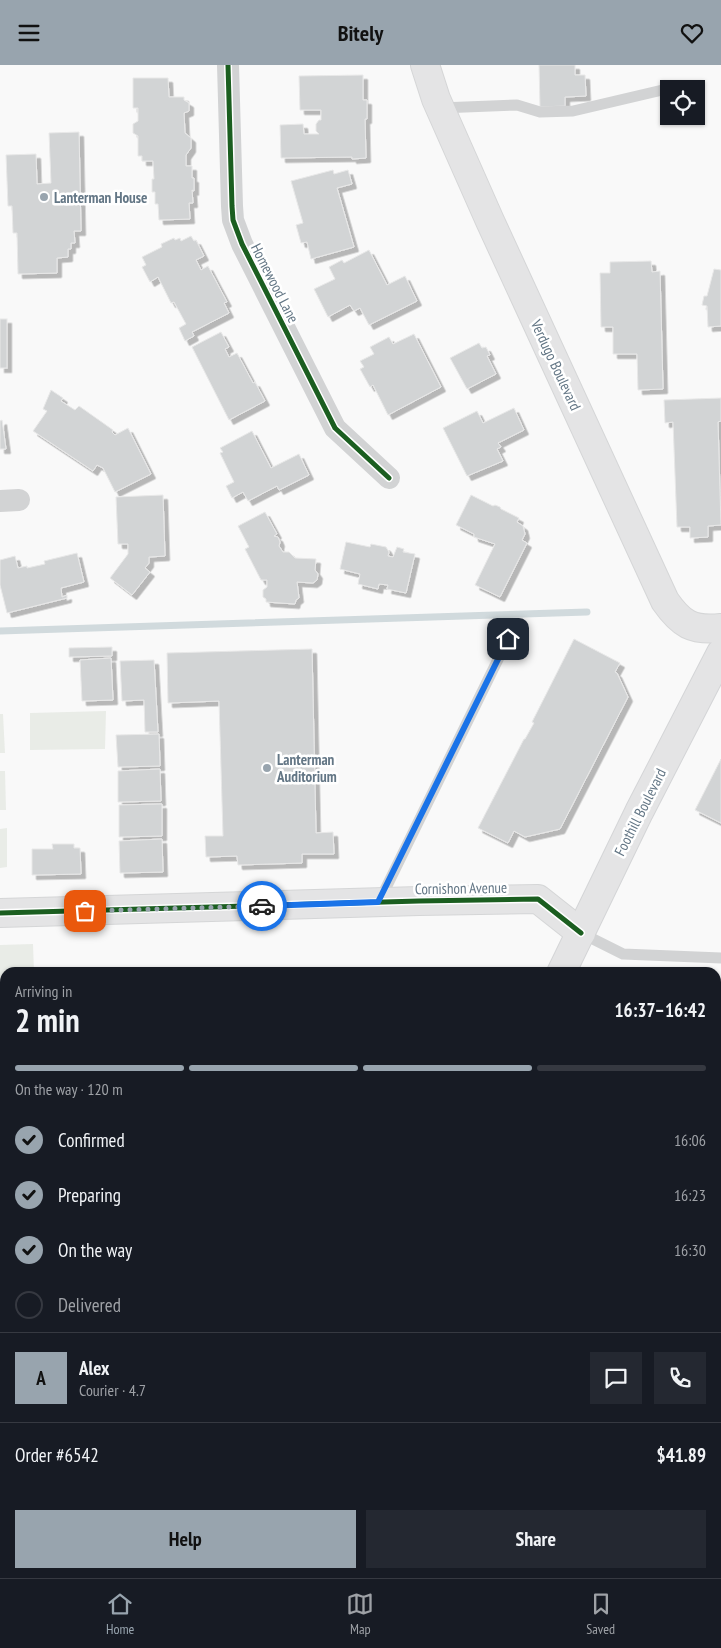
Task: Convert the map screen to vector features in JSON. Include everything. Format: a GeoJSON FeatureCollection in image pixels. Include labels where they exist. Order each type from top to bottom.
{"type":"FeatureCollection","features":[{"type":"Feature","properties":{"kind":"main road","name":"Verdugo Boulevard"},"geometry":{"type":"LineString","coordinates":[[425,65],[440,108],[490,221],[665,601],[682,622],[709,629],[721,628]]}},
{"type":"Feature","properties":{"kind":"main road","name":"Foothill Boulevard"},"geometry":{"type":"LineString","coordinates":[[564,967],[639,812],[721,653]]}},
{"type":"Feature","properties":{"kind":"main road","name":"Cornishon Avenue"},"geometry":{"type":"LineString","coordinates":[[0,913],[538,899],[581,933]]}},
{"type":"Feature","properties":{"kind":"street","name":"Homewood Lane"},"geometry":{"type":"LineString","coordinates":[[228,65],[232,207],[242,244],[335,428],[389,478]]}},
{"type":"Feature","properties":{"kind":"lane"},"geometry":{"type":"LineString","coordinates":[[440,108],[516,105],[540,112],[573,111],[660,91]]}},
{"type":"Feature","properties":{"kind":"lane"},"geometry":{"type":"LineString","coordinates":[[378,902],[508,639]]}},
{"type":"Feature","properties":{"kind":"lane"},"geometry":{"type":"LineString","coordinates":[[581,933],[623,954],[721,958]]}},
{"type":"Feature","properties":{"kind":"shaded area"},"geometry":{"type":"Polygon","coordinates":[[[106,711],[105,749],[30,750],[30,713],[106,711]]]}},
{"type":"Feature","properties":{"kind":"shaded area"},"geometry":{"type":"Polygon","coordinates":[[[0,714],[3,714],[5,753],[0,753],[0,714]]]}},
{"type":"Feature","properties":{"kind":"shaded area"},"geometry":{"type":"Polygon","coordinates":[[[0,771],[5,771],[6,810],[0,810],[0,771]]]}},
{"type":"Feature","properties":{"kind":"shaded area"},"geometry":{"type":"Polygon","coordinates":[[[7,828],[7,867],[0,868],[0,829],[7,828]]]}},
{"type":"Feature","properties":{"kind":"shaded area"},"geometry":{"type":"Polygon","coordinates":[[[33,944],[34,967],[0,967],[0,945],[33,944]]]}},
{"type":"Feature","properties":{"kind":"building"},"geometry":{"type":"Polygon","coordinates":[[[539,65],[575,65],[575,75],[585,75],[586,96],[565,97],[565,106],[540,107],[539,65]]]}},
{"type":"Feature","properties":{"kind":"building"},"geometry":{"type":"Polygon","coordinates":[[[363,75],[363,100],[367,100],[367,119],[365,119],[366,158],[281,158],[280,125],[303,124],[304,134],[319,134],[316,131],[316,124],[321,120],[321,110],[300,110],[299,76],[363,75]]]}},
{"type":"Feature","properties":{"kind":"building"},"geometry":{"type":"Polygon","coordinates":[[[133,78],[168,78],[169,97],[184,97],[184,100],[189,103],[189,111],[184,113],[185,133],[191,138],[191,148],[186,155],[186,166],[192,166],[192,178],[194,178],[194,191],[192,190],[193,203],[189,203],[190,219],[159,220],[158,204],[155,204],[155,192],[152,192],[152,179],[154,179],[153,161],[142,161],[142,156],[138,156],[138,136],[133,133],[133,124],[138,121],[138,108],[133,108],[133,78]]]}},
{"type":"Feature","properties":{"kind":"building","name":"Lanterman House"},"geometry":{"type":"Polygon","coordinates":[[[79,132],[81,231],[74,231],[75,243],[71,243],[71,249],[68,249],[68,257],[57,258],[57,273],[18,274],[17,233],[13,233],[12,206],[8,206],[6,155],[36,154],[37,184],[51,183],[49,133],[79,132]]]}},
{"type":"Feature","properties":{"kind":"building"},"geometry":{"type":"Polygon","coordinates":[[[333,170],[334,174],[348,170],[352,184],[337,188],[354,247],[311,259],[307,242],[301,243],[296,225],[303,223],[291,181],[333,170]]]}},
{"type":"Feature","properties":{"kind":"building"},"geometry":{"type":"Polygon","coordinates":[[[191,236],[194,241],[196,240],[204,256],[196,260],[201,270],[208,266],[227,302],[224,303],[229,313],[192,332],[194,336],[185,341],[179,328],[186,324],[174,302],[171,303],[158,277],[150,282],[142,267],[146,265],[142,257],[162,247],[161,244],[174,238],[175,240],[180,238],[181,241],[191,236]]]}},
{"type":"Feature","properties":{"kind":"building"},"geometry":{"type":"Polygon","coordinates":[[[369,250],[387,285],[405,276],[417,301],[369,325],[360,308],[354,311],[350,305],[328,317],[314,289],[335,279],[329,267],[342,260],[344,263],[369,250]]]}},
{"type":"Feature","properties":{"kind":"building"},"geometry":{"type":"Polygon","coordinates":[[[651,261],[652,272],[660,271],[663,389],[638,390],[637,354],[613,354],[613,327],[601,327],[600,273],[610,273],[610,262],[651,261]]]}},
{"type":"Feature","properties":{"kind":"building"},"geometry":{"type":"Polygon","coordinates":[[[714,269],[721,270],[721,326],[708,327],[707,306],[702,305],[704,296],[707,296],[714,269]]]}},
{"type":"Feature","properties":{"kind":"building"},"geometry":{"type":"Polygon","coordinates":[[[0,319],[7,319],[7,368],[0,368],[0,319]]]}},
{"type":"Feature","properties":{"kind":"building"},"geometry":{"type":"Polygon","coordinates":[[[221,332],[229,347],[225,349],[229,357],[237,353],[265,401],[229,420],[192,347],[221,332]]]}},
{"type":"Feature","properties":{"kind":"building"},"geometry":{"type":"Polygon","coordinates":[[[414,334],[441,387],[388,415],[373,385],[370,387],[360,369],[364,367],[360,361],[374,354],[370,347],[389,337],[393,344],[414,334]]]}},
{"type":"Feature","properties":{"kind":"building"},"geometry":{"type":"Polygon","coordinates":[[[479,343],[482,348],[486,347],[490,355],[487,356],[496,374],[467,389],[450,358],[479,343]]]}},
{"type":"Feature","properties":{"kind":"building"},"geometry":{"type":"Polygon","coordinates":[[[51,390],[63,398],[61,401],[75,410],[79,406],[113,430],[112,432],[115,435],[128,428],[151,474],[115,492],[103,468],[97,465],[93,471],[33,431],[47,411],[43,409],[51,390]]]}},
{"type":"Feature","properties":{"kind":"building"},"geometry":{"type":"Polygon","coordinates":[[[721,398],[721,421],[718,422],[721,525],[708,526],[708,537],[690,538],[690,527],[677,527],[673,422],[665,423],[664,400],[721,398]]]}},
{"type":"Feature","properties":{"kind":"building"},"geometry":{"type":"Polygon","coordinates":[[[514,408],[524,430],[498,443],[501,447],[497,449],[503,461],[467,476],[443,428],[477,411],[483,423],[514,408]]]}},
{"type":"Feature","properties":{"kind":"building"},"geometry":{"type":"Polygon","coordinates":[[[2,420],[6,449],[0,449],[0,421],[2,420]]]}},
{"type":"Feature","properties":{"kind":"building"},"geometry":{"type":"Polygon","coordinates":[[[252,431],[271,468],[299,454],[309,475],[279,490],[277,486],[248,501],[243,492],[232,498],[226,486],[234,482],[220,453],[223,452],[220,448],[252,431]]]}},
{"type":"Feature","properties":{"kind":"building"},"geometry":{"type":"Polygon","coordinates":[[[163,495],[165,556],[149,557],[149,563],[145,568],[150,572],[132,595],[110,578],[128,554],[128,544],[118,544],[116,497],[163,495]]]}},
{"type":"Feature","properties":{"kind":"building"},"geometry":{"type":"Polygon","coordinates":[[[471,495],[493,506],[500,507],[519,518],[517,522],[523,526],[525,534],[522,540],[527,543],[500,597],[475,585],[495,544],[474,537],[474,534],[456,525],[471,495]]]}},
{"type":"Feature","properties":{"kind":"building"},"geometry":{"type":"Polygon","coordinates":[[[265,512],[277,534],[274,536],[278,537],[279,546],[283,552],[289,552],[295,558],[316,559],[315,570],[318,574],[317,580],[313,583],[297,582],[299,598],[295,604],[266,602],[266,599],[263,597],[263,590],[267,587],[267,580],[261,580],[245,549],[249,547],[238,526],[265,512]]]}},
{"type":"Feature","properties":{"kind":"building"},"geometry":{"type":"Polygon","coordinates":[[[346,542],[370,547],[371,544],[386,547],[389,552],[388,556],[393,557],[397,547],[404,549],[403,552],[415,554],[406,593],[387,589],[388,585],[379,584],[378,589],[358,584],[360,574],[340,569],[346,542]]]}},
{"type":"Feature","properties":{"kind":"building"},"geometry":{"type":"Polygon","coordinates":[[[77,553],[84,582],[61,588],[62,597],[67,595],[67,598],[7,613],[0,585],[0,560],[15,556],[18,568],[27,566],[27,568],[45,564],[44,561],[77,553]]]}},
{"type":"Feature","properties":{"kind":"building"},"geometry":{"type":"Polygon","coordinates":[[[574,639],[620,663],[615,672],[628,697],[560,829],[525,837],[514,831],[508,843],[478,828],[534,723],[532,722],[574,639]]]}},
{"type":"Feature","properties":{"kind":"building"},"geometry":{"type":"Polygon","coordinates":[[[112,647],[112,656],[69,657],[69,648],[112,647]]]}},
{"type":"Feature","properties":{"kind":"building","name":"Lanterman Auditorium"},"geometry":{"type":"Polygon","coordinates":[[[312,649],[316,833],[333,832],[334,854],[302,854],[302,863],[238,865],[237,856],[206,857],[205,836],[223,836],[219,701],[168,703],[167,653],[312,649]]]}},
{"type":"Feature","properties":{"kind":"building"},"geometry":{"type":"Polygon","coordinates":[[[111,658],[113,700],[82,701],[80,660],[111,658]]]}},
{"type":"Feature","properties":{"kind":"building"},"geometry":{"type":"Polygon","coordinates":[[[154,660],[158,732],[145,732],[144,700],[122,701],[120,661],[154,660]]]}},
{"type":"Feature","properties":{"kind":"building"},"geometry":{"type":"Polygon","coordinates":[[[159,734],[160,766],[118,767],[116,735],[159,734]]]}},
{"type":"Feature","properties":{"kind":"building"},"geometry":{"type":"Polygon","coordinates":[[[721,759],[721,823],[695,810],[721,759]]]}},
{"type":"Feature","properties":{"kind":"building"},"geometry":{"type":"Polygon","coordinates":[[[160,769],[161,801],[118,802],[118,771],[160,769]]]}},
{"type":"Feature","properties":{"kind":"building"},"geometry":{"type":"Polygon","coordinates":[[[162,804],[162,836],[119,837],[119,805],[162,804]]]}},
{"type":"Feature","properties":{"kind":"building"},"geometry":{"type":"Polygon","coordinates":[[[162,839],[163,872],[120,873],[119,841],[162,839]]]}},
{"type":"Feature","properties":{"kind":"building"},"geometry":{"type":"Polygon","coordinates":[[[52,844],[74,844],[74,848],[80,848],[81,874],[32,875],[32,849],[53,849],[52,844]]]}},
{"type":"Feature","properties":{"kind":"waterway"},"geometry":{"type":"LineString","coordinates":[[0,631],[587,612]]}},
{"type":"Feature","properties":{"kind":"cycle path"},"geometry":{"type":"LineString","coordinates":[[228,65],[233,220],[242,244],[335,428],[389,478]]}},
{"type":"Feature","properties":{"kind":"cycle path"},"geometry":{"type":"LineString","coordinates":[[0,913],[538,899],[581,933]]}},
{"type":"Feature","properties":{"kind":"way so far"},"geometry":{"type":"LineString","coordinates":[[85,911],[262,906]]}},
{"type":"Feature","properties":{"kind":"place","name":"Lanterman House"},"geometry":{"type":"Point","coordinates":[44,197]}},
{"type":"Feature","properties":{"kind":"place","name":"Lanterman Auditorium"},"geometry":{"type":"Point","coordinates":[267,768]}},
{"type":"Feature","properties":{"kind":"route"},"geometry":{"type":"LineString","coordinates":[[262,906],[378,902],[508,639]]}}]}
